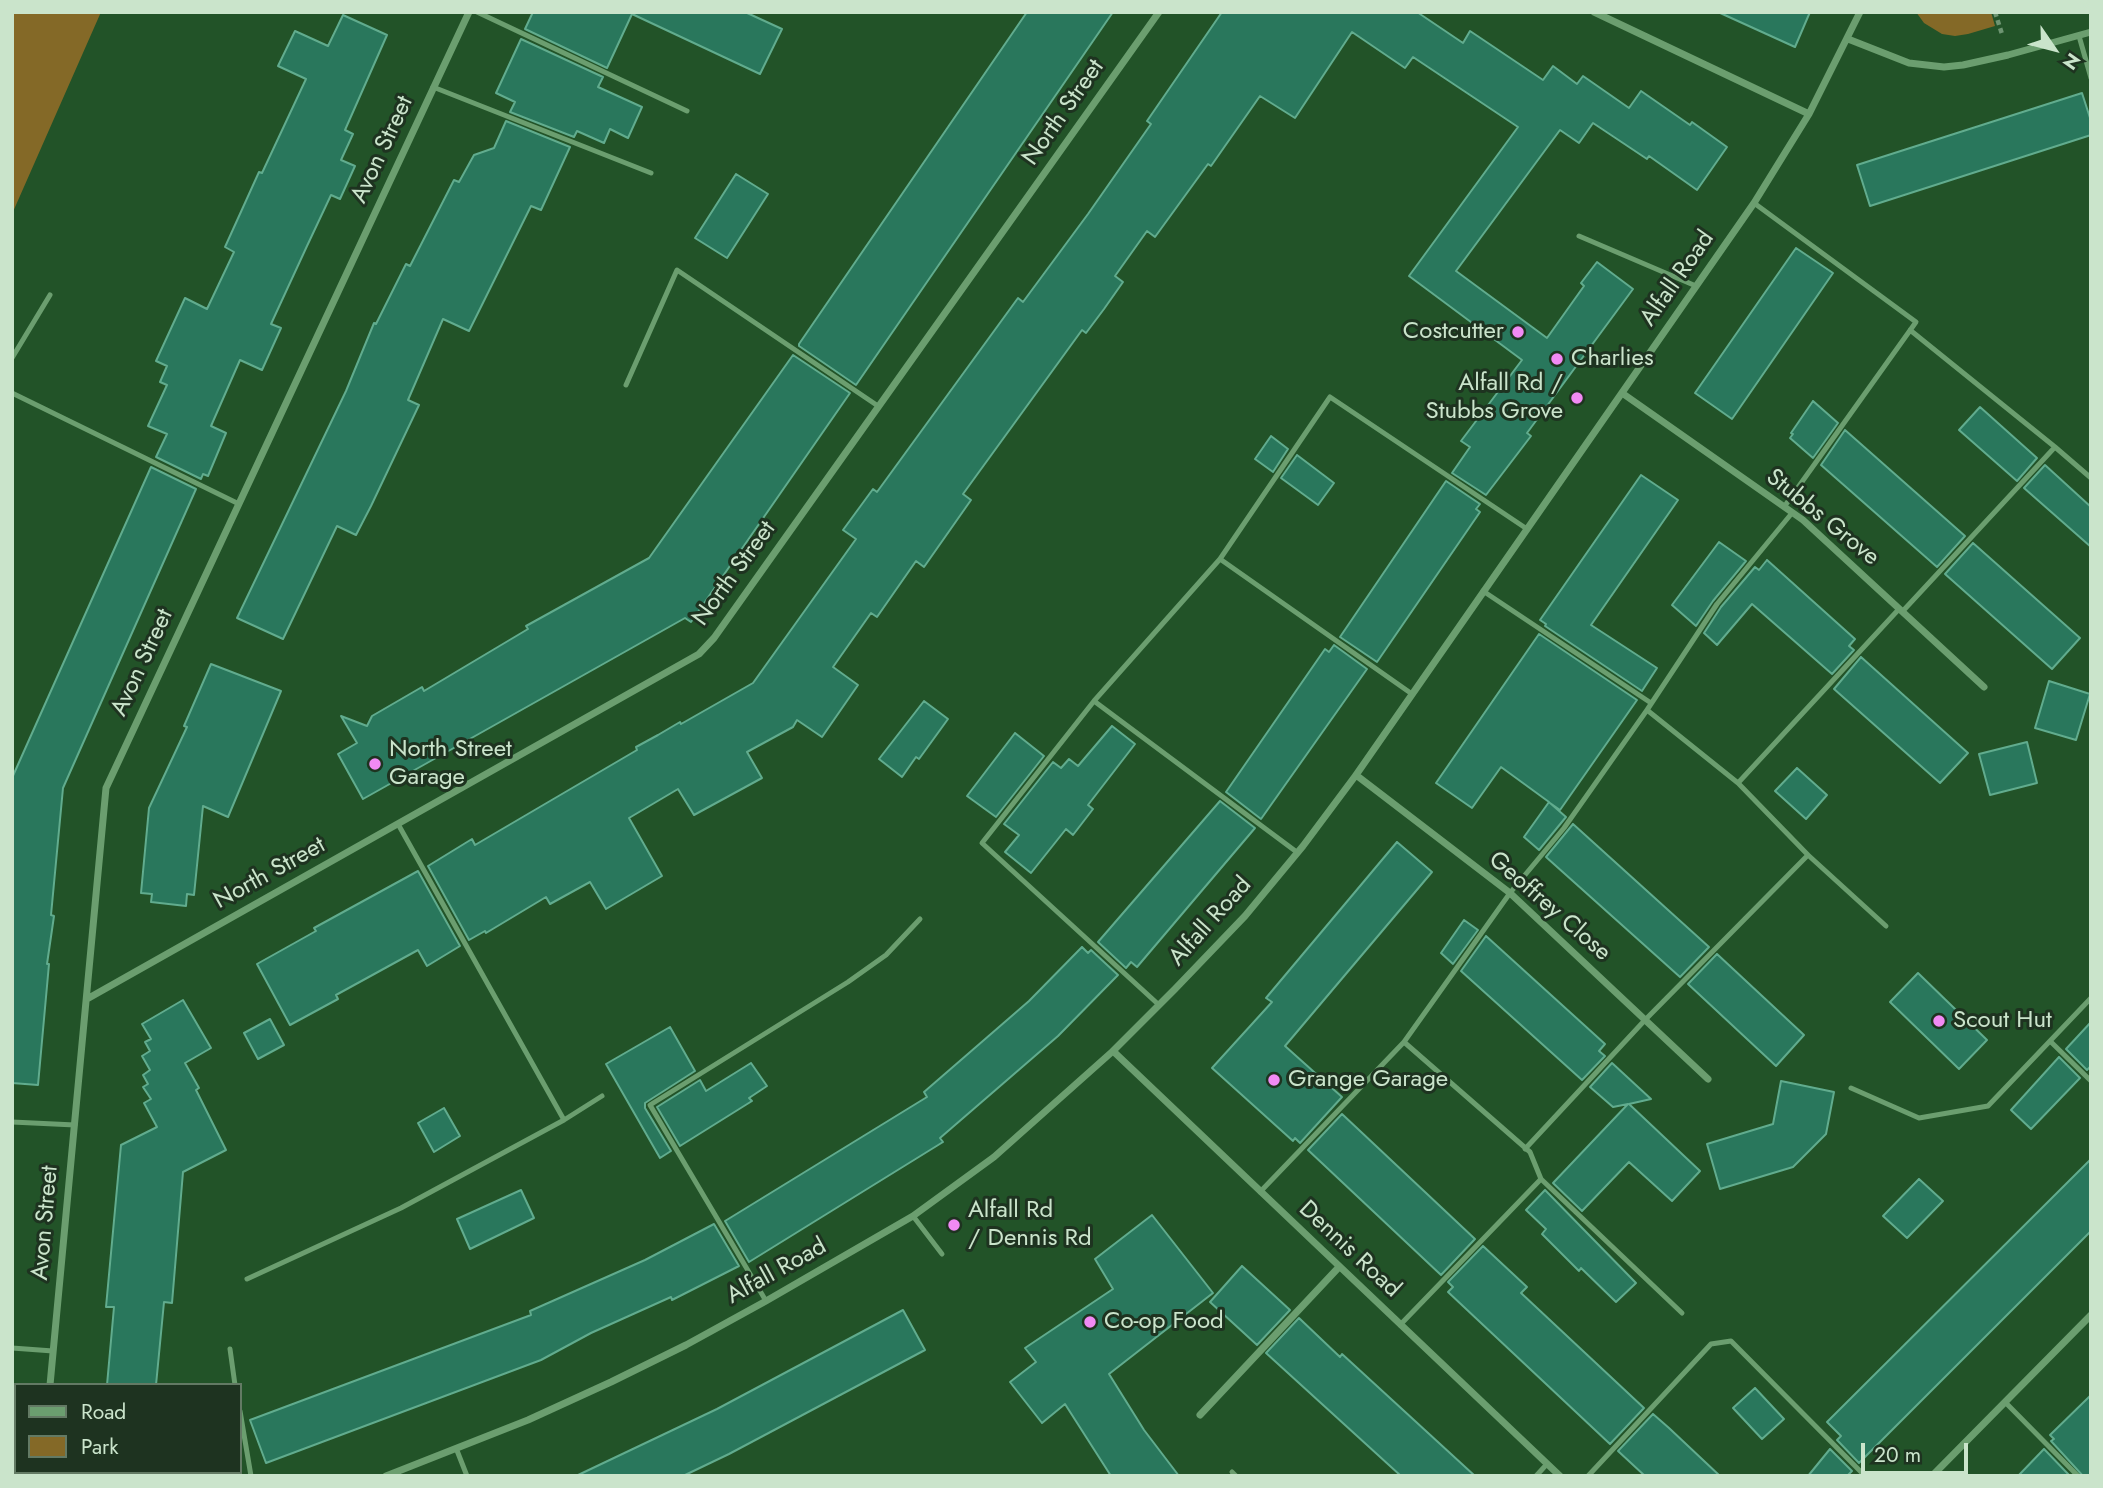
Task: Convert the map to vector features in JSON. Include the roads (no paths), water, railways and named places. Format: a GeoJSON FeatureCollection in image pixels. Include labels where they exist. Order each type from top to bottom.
{"type":"FeatureCollection","features":[{"type":"Feature","properties":{"kind":"street","name":"Avon Street"},"geometry":{"type":"LineString","coordinates":[[50,1383],[106,788],[469,12]]}},
{"type":"Feature","properties":{"kind":"street","name":"North Street"},"geometry":{"type":"LineString","coordinates":[[87,999],[699,654],[714,638],[1159,12]]}},
{"type":"Feature","properties":{"kind":"street"},"geometry":{"type":"LineString","coordinates":[[1594,12],[1809,114]]}},
{"type":"Feature","properties":{"kind":"street","name":"Alfall Road"},"geometry":{"type":"LineString","coordinates":[[386,1476],[528,1420],[687,1345],[913,1216],[994,1157],[1113,1051],[1160,1005],[1245,916],[1298,853],[1356,775],[1754,203],[1809,114],[1860,12]]}},
{"type":"Feature","properties":{"kind":"street"},"geometry":{"type":"LineString","coordinates":[[1847,39],[1909,63],[1944,67],[1963,65],[2091,32]]}},
{"type":"Feature","properties":{"kind":"street","name":"Stubbs Grove"},"geometry":{"type":"LineString","coordinates":[[1622,393],[1792,513],[1984,687]]}},
{"type":"Feature","properties":{"kind":"street","name":"Geoffrey Close"},"geometry":{"type":"LineString","coordinates":[[1356,775],[1510,894],[1708,1079]]}},
{"type":"Feature","properties":{"kind":"street","name":"Dennis Road"},"geometry":{"type":"LineString","coordinates":[[1113,1051],[1560,1476]]}},
{"type":"Feature","properties":{"kind":"street"},"geometry":{"type":"LineString","coordinates":[[1200,1415],[1339,1267]]}},
{"type":"Feature","properties":{"kind":"street"},"geometry":{"type":"LineString","coordinates":[[1932,1476],[2091,1315]]}},
{"type":"Feature","properties":{"kind":"lane"},"geometry":{"type":"LineString","coordinates":[[477,12],[687,111]]}},
{"type":"Feature","properties":{"kind":"lane"},"geometry":{"type":"LineString","coordinates":[[2079,36],[2091,78]]}},
{"type":"Feature","properties":{"kind":"lane"},"geometry":{"type":"LineString","coordinates":[[433,87],[651,173]]}},
{"type":"Feature","properties":{"kind":"lane"},"geometry":{"type":"LineString","coordinates":[[1754,203],[1916,321],[1784,507]]}},
{"type":"Feature","properties":{"kind":"lane"},"geometry":{"type":"LineString","coordinates":[[1579,236],[1696,286]]}},
{"type":"Feature","properties":{"kind":"lane"},"geometry":{"type":"LineString","coordinates":[[626,385],[677,270],[878,407]]}},
{"type":"Feature","properties":{"kind":"lane"},"geometry":{"type":"LineString","coordinates":[[12,358],[50,295]]}},
{"type":"Feature","properties":{"kind":"lane"},"geometry":{"type":"LineString","coordinates":[[1910,330],[2091,478]]}},
{"type":"Feature","properties":{"kind":"lane"},"geometry":{"type":"LineString","coordinates":[[12,393],[239,504]]}},
{"type":"Feature","properties":{"kind":"lane"},"geometry":{"type":"LineString","coordinates":[[1160,1005],[982,843],[1094,701],[1220,559],[1331,397],[1527,529]]}},
{"type":"Feature","properties":{"kind":"lane"},"geometry":{"type":"LineString","coordinates":[[1738,783],[2055,447]]}},
{"type":"Feature","properties":{"kind":"lane"},"geometry":{"type":"LineString","coordinates":[[1260,1192],[1404,1042],[1510,894],[1564,828],[1717,604],[1792,513]]}},
{"type":"Feature","properties":{"kind":"lane"},"geometry":{"type":"LineString","coordinates":[[1220,559],[1412,694]]}},
{"type":"Feature","properties":{"kind":"lane"},"geometry":{"type":"LineString","coordinates":[[1483,591],[1651,703]]}},
{"type":"Feature","properties":{"kind":"lane"},"geometry":{"type":"LineString","coordinates":[[1094,701],[1298,853]]}},
{"type":"Feature","properties":{"kind":"lane"},"geometry":{"type":"LineString","coordinates":[[1647,710],[1738,783],[1808,855],[1886,926]]}},
{"type":"Feature","properties":{"kind":"lane"},"geometry":{"type":"LineString","coordinates":[[398,824],[564,1120]]}},
{"type":"Feature","properties":{"kind":"lane"},"geometry":{"type":"LineString","coordinates":[[1525,1149],[1645,1020],[1808,855]]}},
{"type":"Feature","properties":{"kind":"lane"},"geometry":{"type":"LineString","coordinates":[[766,1301],[650,1105],[848,982],[886,955],[920,919]]}},
{"type":"Feature","properties":{"kind":"lane"},"geometry":{"type":"LineString","coordinates":[[1850,1088],[1919,1118],[1987,1105],[2091,999]]}},
{"type":"Feature","properties":{"kind":"lane"},"geometry":{"type":"LineString","coordinates":[[2050,1041],[2091,1081]]}},
{"type":"Feature","properties":{"kind":"lane"},"geometry":{"type":"LineString","coordinates":[[1404,1042],[1530,1152],[1541,1179],[1682,1313]]}},
{"type":"Feature","properties":{"kind":"lane"},"geometry":{"type":"LineString","coordinates":[[247,1279],[401,1208],[564,1120],[602,1096]]}},
{"type":"Feature","properties":{"kind":"lane"},"geometry":{"type":"LineString","coordinates":[[12,1122],[75,1125]]}},
{"type":"Feature","properties":{"kind":"lane"},"geometry":{"type":"LineString","coordinates":[[1400,1325],[1541,1179]]}},
{"type":"Feature","properties":{"kind":"lane"},"geometry":{"type":"LineString","coordinates":[[913,1216],[942,1254]]}},
{"type":"Feature","properties":{"kind":"lane"},"geometry":{"type":"LineString","coordinates":[[1588,1476],[1711,1344],[1731,1341],[1864,1476]]}},
{"type":"Feature","properties":{"kind":"lane"},"geometry":{"type":"LineString","coordinates":[[12,1348],[53,1351]]}},
{"type":"Feature","properties":{"kind":"lane"},"geometry":{"type":"LineString","coordinates":[[230,1349],[235,1383]]}},
{"type":"Feature","properties":{"kind":"lane"},"geometry":{"type":"LineString","coordinates":[[2005,1402],[2078,1476]]}},
{"type":"Feature","properties":{"kind":"lane"},"geometry":{"type":"LineString","coordinates":[[242,1423],[251,1476]]}},
{"type":"Feature","properties":{"kind":"lane"},"geometry":{"type":"LineString","coordinates":[[456,1448],[467,1476]]}},
{"type":"Feature","properties":{"kind":"lane"},"geometry":{"type":"LineString","coordinates":[[1536,1476],[1547,1464]]}},
{"type":"Feature","properties":{"kind":"place","name":"Costcutter"},"geometry":{"type":"Point","coordinates":[1518,332]}},
{"type":"Feature","properties":{"kind":"place","name":"Charlies"},"geometry":{"type":"Point","coordinates":[1557,359]}},
{"type":"Feature","properties":{"kind":"place","name":"Alfall Rd / Stubbs Grove"},"geometry":{"type":"Point","coordinates":[1577,398]}},
{"type":"Feature","properties":{"kind":"place","name":"North Street Garage"},"geometry":{"type":"Point","coordinates":[375,764]}},
{"type":"Feature","properties":{"kind":"place","name":"Scout Hut"},"geometry":{"type":"Point","coordinates":[1939,1021]}},
{"type":"Feature","properties":{"kind":"place","name":"Grange Garage"},"geometry":{"type":"Point","coordinates":[1274,1080]}},
{"type":"Feature","properties":{"kind":"place","name":"Alfall Rd / Dennis Rd"},"geometry":{"type":"Point","coordinates":[954,1225]}},
{"type":"Feature","properties":{"kind":"place","name":"Co-op Food"},"geometry":{"type":"Point","coordinates":[1090,1322]}}]}
